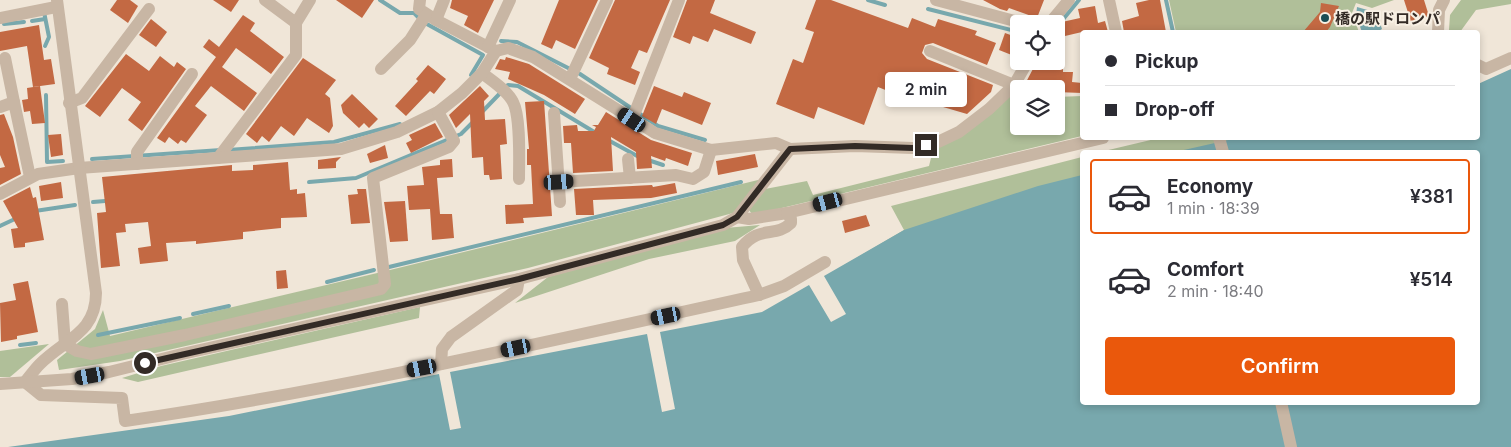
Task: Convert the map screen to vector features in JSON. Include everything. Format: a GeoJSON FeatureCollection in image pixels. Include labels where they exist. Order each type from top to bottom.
{"type":"FeatureCollection","features":[{"type":"Feature","properties":{"kind":"street"},"geometry":{"type":"LineString","coordinates":[[266,0],[296,23]]}},
{"type":"Feature","properties":{"kind":"street"},"geometry":{"type":"LineString","coordinates":[[218,158],[296,55],[296,23],[310,0]]}},
{"type":"Feature","properties":{"kind":"street"},"geometry":{"type":"LineString","coordinates":[[420,0],[419,9],[427,19],[492,49],[508,48],[533,57],[634,114],[655,132],[711,150],[776,143],[790,149],[855,146],[913,148],[938,142],[959,132],[989,109],[1010,89]]}},
{"type":"Feature","properties":{"kind":"street"},"geometry":{"type":"LineString","coordinates":[[382,69],[444,0]]}},
{"type":"Feature","properties":{"kind":"street"},"geometry":{"type":"LineString","coordinates":[[0,194],[38,174],[137,158],[218,158],[341,149],[397,132],[438,112],[482,74],[510,0]]}},
{"type":"Feature","properties":{"kind":"street"},"geometry":{"type":"LineString","coordinates":[[570,79],[607,0]]}},
{"type":"Feature","properties":{"kind":"street"},"geometry":{"type":"LineString","coordinates":[[634,114],[680,0]]}},
{"type":"Feature","properties":{"kind":"street"},"geometry":{"type":"LineString","coordinates":[[936,0],[1010,20]]}},
{"type":"Feature","properties":{"kind":"street"},"geometry":{"type":"LineString","coordinates":[[1056,15],[1069,0]]}},
{"type":"Feature","properties":{"kind":"street"},"geometry":{"type":"LineString","coordinates":[[1109,0],[1116,30]]}},
{"type":"Feature","properties":{"kind":"street"},"geometry":{"type":"LineString","coordinates":[[1438,30],[1438,10],[1444,0]]}},
{"type":"Feature","properties":{"kind":"street"},"geometry":{"type":"LineString","coordinates":[[0,18],[49,7],[69,103],[96,293],[96,307],[84,328],[41,363],[25,382]]}},
{"type":"Feature","properties":{"kind":"street"},"geometry":{"type":"LineString","coordinates":[[69,103],[82,98],[149,8]]}},
{"type":"Feature","properties":{"kind":"street"},"geometry":{"type":"LineString","coordinates":[[930,51],[1010,83]]}},
{"type":"Feature","properties":{"kind":"street"},"geometry":{"type":"LineString","coordinates":[[5,58],[30,177]]}},
{"type":"Feature","properties":{"kind":"street"},"geometry":{"type":"LineString","coordinates":[[1480,66],[1486,69],[1511,58]]}},
{"type":"Feature","properties":{"kind":"street"},"geometry":{"type":"LineString","coordinates":[[137,158],[192,74]]}},
{"type":"Feature","properties":{"kind":"street"},"geometry":{"type":"LineString","coordinates":[[482,74],[503,90],[513,101],[516,113],[519,179]]}},
{"type":"Feature","properties":{"kind":"street"},"geometry":{"type":"LineString","coordinates":[[0,107],[14,102]]}},
{"type":"Feature","properties":{"kind":"street"},"geometry":{"type":"LineString","coordinates":[[65,344],[77,351],[91,354],[185,335],[381,289],[385,284],[373,178],[449,147],[453,138],[438,112]]}},
{"type":"Feature","properties":{"kind":"street"},"geometry":{"type":"LineString","coordinates":[[554,113],[560,202]]}},
{"type":"Feature","properties":{"kind":"street"},"geometry":{"type":"LineString","coordinates":[[737,217],[749,219],[787,213],[1095,140]]}},
{"type":"Feature","properties":{"kind":"street"},"geometry":{"type":"LineString","coordinates":[[0,384],[72,379],[109,372],[519,279],[723,225],[737,217],[790,149]]}},
{"type":"Feature","properties":{"kind":"street"},"geometry":{"type":"LineString","coordinates":[[559,182],[676,175],[693,179],[704,172],[711,150]]}},
{"type":"Feature","properties":{"kind":"street"},"geometry":{"type":"LineString","coordinates":[[628,159],[630,178]]}},
{"type":"Feature","properties":{"kind":"street"},"geometry":{"type":"LineString","coordinates":[[759,295],[743,260],[742,247],[756,234],[785,230],[791,223],[791,218],[787,213]]}},
{"type":"Feature","properties":{"kind":"street"},"geometry":{"type":"LineString","coordinates":[[25,382],[41,395],[122,398],[126,421],[236,405],[441,364],[759,295],[784,286],[825,262]]}},
{"type":"Feature","properties":{"kind":"street"},"geometry":{"type":"LineString","coordinates":[[441,364],[442,349],[451,337],[517,290],[519,279]]}},
{"type":"Feature","properties":{"kind":"street"},"geometry":{"type":"LineString","coordinates":[[62,304],[65,344]]}},
{"type":"Feature","properties":{"kind":"street"},"geometry":{"type":"LineString","coordinates":[[1282,405],[1291,447]]}},
{"type":"Feature","properties":{"kind":"green space"},"geometry":{"type":"Polygon","coordinates":[[[1169,0],[1394,0],[1372,8],[1356,3],[1352,13],[1358,30],[1176,30],[1169,0]]]}},
{"type":"Feature","properties":{"kind":"green space"},"geometry":{"type":"Polygon","coordinates":[[[1461,0],[1511,0],[1511,4],[1476,10],[1461,30],[1449,30],[1450,15],[1461,0]]]}},
{"type":"Feature","properties":{"kind":"green space"},"geometry":{"type":"Polygon","coordinates":[[[1010,93],[1010,135],[1065,135],[1065,97],[1080,96],[1080,136],[753,215],[748,209],[528,268],[120,361],[59,370],[57,360],[95,329],[103,310],[110,336],[758,180],[765,189],[807,181],[813,195],[929,166],[933,150],[1010,93]]]}},
{"type":"Feature","properties":{"kind":"green space"},"geometry":{"type":"Polygon","coordinates":[[[1151,140],[1263,140],[1231,150],[1108,150],[1151,140]]]}},
{"type":"Feature","properties":{"kind":"green space"},"geometry":{"type":"Polygon","coordinates":[[[1080,158],[1080,202],[824,277],[904,230],[891,206],[1080,158]]]}},
{"type":"Feature","properties":{"kind":"green space"},"geometry":{"type":"Polygon","coordinates":[[[760,225],[735,241],[649,259],[515,303],[548,277],[725,228],[760,225]]]}},
{"type":"Feature","properties":{"kind":"green space"},"geometry":{"type":"Polygon","coordinates":[[[420,307],[419,318],[138,382],[122,378],[161,366],[420,307]]]}},
{"type":"Feature","properties":{"kind":"green space"},"geometry":{"type":"Polygon","coordinates":[[[49,344],[10,377],[0,377],[0,351],[49,344]]]}},
{"type":"Feature","properties":{"kind":"water"},"geometry":{"type":"Polygon","coordinates":[[[1357,7],[1371,11],[1373,18],[1378,17],[1382,29],[1361,30],[1356,16],[1357,7]]]}},
{"type":"Feature","properties":{"kind":"water"},"geometry":{"type":"Polygon","coordinates":[[[1511,69],[1511,447],[8,447],[229,416],[439,374],[450,430],[461,428],[450,372],[647,334],[662,412],[675,409],[660,332],[762,312],[809,285],[831,322],[846,314],[824,276],[904,230],[1038,186],[1080,176],[1080,405],[1480,405],[1480,150],[1184,150],[1228,140],[1480,140],[1480,83],[1511,69]]]}},
{"type":"Feature","properties":{"kind":"building"},"geometry":{"type":"Polygon","coordinates":[[[117,0],[130,0],[138,6],[128,23],[110,10],[117,0]]]}},
{"type":"Feature","properties":{"kind":"building"},"geometry":{"type":"Polygon","coordinates":[[[213,0],[239,0],[231,12],[213,0]]]}},
{"type":"Feature","properties":{"kind":"building"},"geometry":{"type":"Polygon","coordinates":[[[336,0],[374,0],[362,18],[336,0]]]}},
{"type":"Feature","properties":{"kind":"building"},"geometry":{"type":"Polygon","coordinates":[[[452,0],[494,0],[478,33],[464,25],[468,16],[450,8],[452,0]]]}},
{"type":"Feature","properties":{"kind":"building"},"geometry":{"type":"Polygon","coordinates":[[[559,0],[598,0],[575,49],[556,40],[552,49],[541,44],[559,0]]]}},
{"type":"Feature","properties":{"kind":"building"},"geometry":{"type":"Polygon","coordinates":[[[615,0],[670,0],[647,53],[639,50],[631,68],[640,72],[635,85],[607,74],[609,68],[589,58],[615,0]]]}},
{"type":"Feature","properties":{"kind":"building"},"geometry":{"type":"Polygon","coordinates":[[[687,0],[715,0],[710,13],[756,32],[751,44],[714,29],[708,42],[693,36],[690,44],[673,37],[687,0]]]}},
{"type":"Feature","properties":{"kind":"building"},"geometry":{"type":"Polygon","coordinates":[[[816,0],[831,0],[908,28],[912,18],[935,27],[938,19],[977,31],[975,35],[996,43],[987,65],[933,43],[925,45],[922,53],[927,59],[993,85],[991,92],[967,114],[926,102],[925,106],[878,87],[864,125],[818,107],[814,119],[776,104],[793,59],[803,63],[814,32],[805,29],[816,0]]]}},
{"type":"Feature","properties":{"kind":"building"},"geometry":{"type":"Polygon","coordinates":[[[983,0],[1044,0],[1038,15],[1029,15],[1009,8],[1007,11],[983,0]]]}},
{"type":"Feature","properties":{"kind":"building"},"geometry":{"type":"Polygon","coordinates":[[[1160,0],[1166,30],[1124,30],[1122,21],[1139,16],[1136,3],[1160,0]]]}},
{"type":"Feature","properties":{"kind":"building"},"geometry":{"type":"Polygon","coordinates":[[[1404,0],[1424,0],[1429,16],[1411,22],[1404,0]]]}},
{"type":"Feature","properties":{"kind":"building","name":"橋の駅ドロンパ"},"geometry":{"type":"Polygon","coordinates":[[[1321,3],[1339,6],[1328,30],[1305,30],[1320,12],[1321,3]]]}},
{"type":"Feature","properties":{"kind":"building"},"geometry":{"type":"Polygon","coordinates":[[[1095,6],[1098,23],[1105,21],[1107,30],[1080,30],[1080,32],[1065,36],[1065,21],[1080,18],[1078,9],[1095,6]]]}},
{"type":"Feature","properties":{"kind":"building"},"geometry":{"type":"Polygon","coordinates":[[[243,15],[255,23],[250,31],[284,57],[271,74],[236,48],[222,67],[257,93],[244,111],[211,86],[195,106],[207,115],[186,143],[181,140],[178,144],[169,137],[165,143],[157,138],[216,57],[203,47],[209,39],[219,47],[243,15]]]}},
{"type":"Feature","properties":{"kind":"building"},"geometry":{"type":"Polygon","coordinates":[[[151,19],[167,32],[156,47],[139,35],[151,19]]]}},
{"type":"Feature","properties":{"kind":"building"},"geometry":{"type":"Polygon","coordinates":[[[39,25],[44,60],[51,59],[55,84],[33,87],[27,46],[0,51],[0,32],[39,25]]]}},
{"type":"Feature","properties":{"kind":"building"},"geometry":{"type":"Polygon","coordinates":[[[1005,33],[1010,35],[1010,54],[999,50],[1005,33]]]}},
{"type":"Feature","properties":{"kind":"building"},"geometry":{"type":"Polygon","coordinates":[[[126,54],[149,71],[160,56],[174,67],[177,62],[186,69],[142,131],[128,120],[141,102],[122,88],[100,117],[85,106],[126,54]]]}},
{"type":"Feature","properties":{"kind":"building"},"geometry":{"type":"Polygon","coordinates":[[[506,57],[529,64],[585,99],[575,114],[544,95],[508,79],[510,72],[495,69],[500,59],[505,60],[506,57]]]}},
{"type":"Feature","properties":{"kind":"building"},"geometry":{"type":"Polygon","coordinates":[[[303,58],[336,80],[325,94],[330,98],[333,126],[329,133],[307,118],[294,136],[281,126],[269,142],[262,136],[257,143],[246,134],[303,58]]]}},
{"type":"Feature","properties":{"kind":"building"},"geometry":{"type":"Polygon","coordinates":[[[428,65],[446,79],[434,94],[430,91],[406,116],[395,106],[418,81],[416,79],[428,65]]]}},
{"type":"Feature","properties":{"kind":"building"},"geometry":{"type":"Polygon","coordinates":[[[1032,70],[1063,70],[1063,72],[1073,72],[1072,82],[1080,83],[1080,93],[1065,92],[1065,80],[1027,80],[1032,70]]]}},
{"type":"Feature","properties":{"kind":"building"},"geometry":{"type":"Polygon","coordinates":[[[40,86],[45,123],[32,124],[30,111],[24,112],[22,100],[28,99],[27,88],[40,86]]]}},
{"type":"Feature","properties":{"kind":"building"},"geometry":{"type":"Polygon","coordinates":[[[480,86],[489,96],[484,101],[485,120],[505,119],[507,144],[500,145],[502,179],[490,180],[489,175],[484,175],[483,157],[472,158],[470,114],[456,128],[449,115],[480,86]]]}},
{"type":"Feature","properties":{"kind":"building"},"geometry":{"type":"Polygon","coordinates":[[[654,86],[682,97],[684,92],[711,103],[702,125],[662,109],[656,124],[642,116],[654,86]]]}},
{"type":"Feature","properties":{"kind":"building"},"geometry":{"type":"Polygon","coordinates":[[[352,94],[378,119],[369,128],[364,123],[359,128],[343,113],[341,105],[352,94]]]}},
{"type":"Feature","properties":{"kind":"building"},"geometry":{"type":"Polygon","coordinates":[[[544,101],[552,216],[523,218],[524,223],[506,224],[505,205],[533,204],[531,165],[527,165],[527,149],[529,149],[525,102],[544,101]]]}},
{"type":"Feature","properties":{"kind":"building"},"geometry":{"type":"Polygon","coordinates":[[[606,112],[651,140],[692,153],[688,166],[666,158],[665,161],[651,156],[652,168],[637,169],[636,152],[611,137],[613,171],[573,173],[571,143],[564,143],[563,126],[577,125],[578,131],[594,131],[596,127],[592,125],[598,125],[606,112]]]}},
{"type":"Feature","properties":{"kind":"building"},"geometry":{"type":"Polygon","coordinates":[[[4,114],[13,137],[21,174],[0,185],[0,168],[5,167],[0,155],[0,115],[4,114]]]}},
{"type":"Feature","properties":{"kind":"building"},"geometry":{"type":"Polygon","coordinates":[[[435,123],[443,137],[411,153],[406,143],[412,140],[409,135],[435,123]]]}},
{"type":"Feature","properties":{"kind":"building"},"geometry":{"type":"Polygon","coordinates":[[[61,134],[63,155],[51,157],[48,135],[61,134]]]}},
{"type":"Feature","properties":{"kind":"building"},"geometry":{"type":"Polygon","coordinates":[[[385,145],[388,158],[370,163],[367,154],[385,145]]]}},
{"type":"Feature","properties":{"kind":"building"},"geometry":{"type":"Polygon","coordinates":[[[755,154],[758,167],[718,175],[716,161],[755,154]]]}},
{"type":"Feature","properties":{"kind":"building"},"geometry":{"type":"Polygon","coordinates":[[[341,157],[336,162],[336,168],[318,169],[318,160],[341,157]]]}},
{"type":"Feature","properties":{"kind":"building"},"geometry":{"type":"Polygon","coordinates":[[[452,159],[453,177],[437,178],[440,214],[452,214],[454,238],[432,240],[430,209],[409,210],[407,186],[424,185],[422,167],[440,165],[440,160],[452,159]]]}},
{"type":"Feature","properties":{"kind":"building"},"geometry":{"type":"Polygon","coordinates":[[[288,162],[290,190],[297,189],[297,194],[305,193],[307,217],[281,218],[281,228],[243,232],[243,239],[196,244],[196,241],[166,243],[168,261],[140,264],[138,248],[151,246],[148,222],[125,224],[126,232],[116,233],[120,266],[101,268],[97,213],[106,212],[102,177],[232,165],[232,171],[253,170],[253,165],[288,162]]]}},
{"type":"Feature","properties":{"kind":"building"},"geometry":{"type":"Polygon","coordinates":[[[61,182],[63,198],[41,201],[39,186],[61,182]]]}},
{"type":"Feature","properties":{"kind":"building"},"geometry":{"type":"Polygon","coordinates":[[[675,183],[677,193],[651,198],[593,200],[594,215],[576,215],[574,189],[652,185],[653,187],[675,183]]]}},
{"type":"Feature","properties":{"kind":"building"},"geometry":{"type":"Polygon","coordinates":[[[30,187],[33,198],[36,197],[44,240],[25,243],[25,247],[14,248],[11,229],[18,228],[3,201],[30,187]]]}},
{"type":"Feature","properties":{"kind":"building"},"geometry":{"type":"Polygon","coordinates":[[[357,189],[366,189],[370,223],[351,224],[348,195],[358,194],[357,189]]]}},
{"type":"Feature","properties":{"kind":"building"},"geometry":{"type":"Polygon","coordinates":[[[405,201],[408,241],[390,242],[384,202],[405,201]]]}},
{"type":"Feature","properties":{"kind":"building"},"geometry":{"type":"Polygon","coordinates":[[[866,215],[870,226],[845,233],[842,221],[866,215]]]}},
{"type":"Feature","properties":{"kind":"building"},"geometry":{"type":"Polygon","coordinates":[[[286,270],[288,288],[277,289],[276,271],[286,270]]]}},
{"type":"Feature","properties":{"kind":"building"},"geometry":{"type":"Polygon","coordinates":[[[28,281],[38,332],[17,336],[17,339],[1,342],[0,303],[16,300],[13,284],[28,281]]]}},
{"type":"Feature","properties":{"kind":"waterway"},"geometry":{"type":"LineString","coordinates":[[380,0],[400,13],[414,13],[420,19]]}},
{"type":"Feature","properties":{"kind":"waterway"},"geometry":{"type":"LineString","coordinates":[[868,0],[885,5]]}},
{"type":"Feature","properties":{"kind":"waterway"},"geometry":{"type":"LineString","coordinates":[[1065,17],[1079,0]]}},
{"type":"Feature","properties":{"kind":"waterway"},"geometry":{"type":"LineString","coordinates":[[1166,0],[1173,30]]}},
{"type":"Feature","properties":{"kind":"waterway"},"geometry":{"type":"LineString","coordinates":[[928,9],[1010,30]]}},
{"type":"Feature","properties":{"kind":"waterway"},"geometry":{"type":"LineString","coordinates":[[44,12],[49,37],[45,46]]}},
{"type":"Feature","properties":{"kind":"waterway"},"geometry":{"type":"LineString","coordinates":[[32,21],[45,19]]}},
{"type":"Feature","properties":{"kind":"waterway"},"geometry":{"type":"LineString","coordinates":[[4,24],[24,22]]}},
{"type":"Feature","properties":{"kind":"waterway"},"geometry":{"type":"LineString","coordinates":[[425,23],[483,55],[471,75]]}},
{"type":"Feature","properties":{"kind":"waterway"},"geometry":{"type":"LineString","coordinates":[[501,41],[517,42],[580,74],[658,126],[705,140]]}},
{"type":"Feature","properties":{"kind":"waterway"},"geometry":{"type":"LineString","coordinates":[[482,112],[508,85],[518,86],[596,133]]}},
{"type":"Feature","properties":{"kind":"waterway"},"geometry":{"type":"LineString","coordinates":[[46,95],[47,162],[63,161]]}},
{"type":"Feature","properties":{"kind":"waterway"},"geometry":{"type":"LineString","coordinates":[[309,182],[356,178],[461,134],[474,121]]}},
{"type":"Feature","properties":{"kind":"waterway"},"geometry":{"type":"LineString","coordinates":[[228,150],[334,142],[400,124]]}},
{"type":"Feature","properties":{"kind":"waterway"},"geometry":{"type":"LineString","coordinates":[[608,140],[639,157]]}},
{"type":"Feature","properties":{"kind":"waterway"},"geometry":{"type":"LineString","coordinates":[[92,159],[221,150]]}},
{"type":"Feature","properties":{"kind":"waterway"},"geometry":{"type":"LineString","coordinates":[[648,160],[663,165]]}},
{"type":"Feature","properties":{"kind":"waterway"},"geometry":{"type":"LineString","coordinates":[[389,267],[741,182]]}},
{"type":"Feature","properties":{"kind":"waterway"},"geometry":{"type":"LineString","coordinates":[[93,202],[105,201]]}},
{"type":"Feature","properties":{"kind":"waterway"},"geometry":{"type":"LineString","coordinates":[[35,211],[75,205]]}},
{"type":"Feature","properties":{"kind":"waterway"},"geometry":{"type":"LineString","coordinates":[[0,226],[17,218]]}},
{"type":"Feature","properties":{"kind":"waterway"},"geometry":{"type":"LineString","coordinates":[[327,282],[374,270]]}},
{"type":"Feature","properties":{"kind":"waterway"},"geometry":{"type":"LineString","coordinates":[[193,314],[229,306]]}},
{"type":"Feature","properties":{"kind":"waterway"},"geometry":{"type":"LineString","coordinates":[[98,335],[180,318]]}},
{"type":"Feature","properties":{"kind":"waterway"},"geometry":{"type":"LineString","coordinates":[[20,345],[36,343]]}},
{"type":"Feature","properties":{"kind":"place","name":"橋の駅ドロンパ"},"geometry":{"type":"Point","coordinates":[1325,18]}},
{"type":"Feature","properties":{"kind":"route"},"geometry":{"type":"LineString","coordinates":[[145,363],[519,279],[723,225],[737,217],[781,158],[790,149],[855,146],[913,148],[926,145]]}}]}
